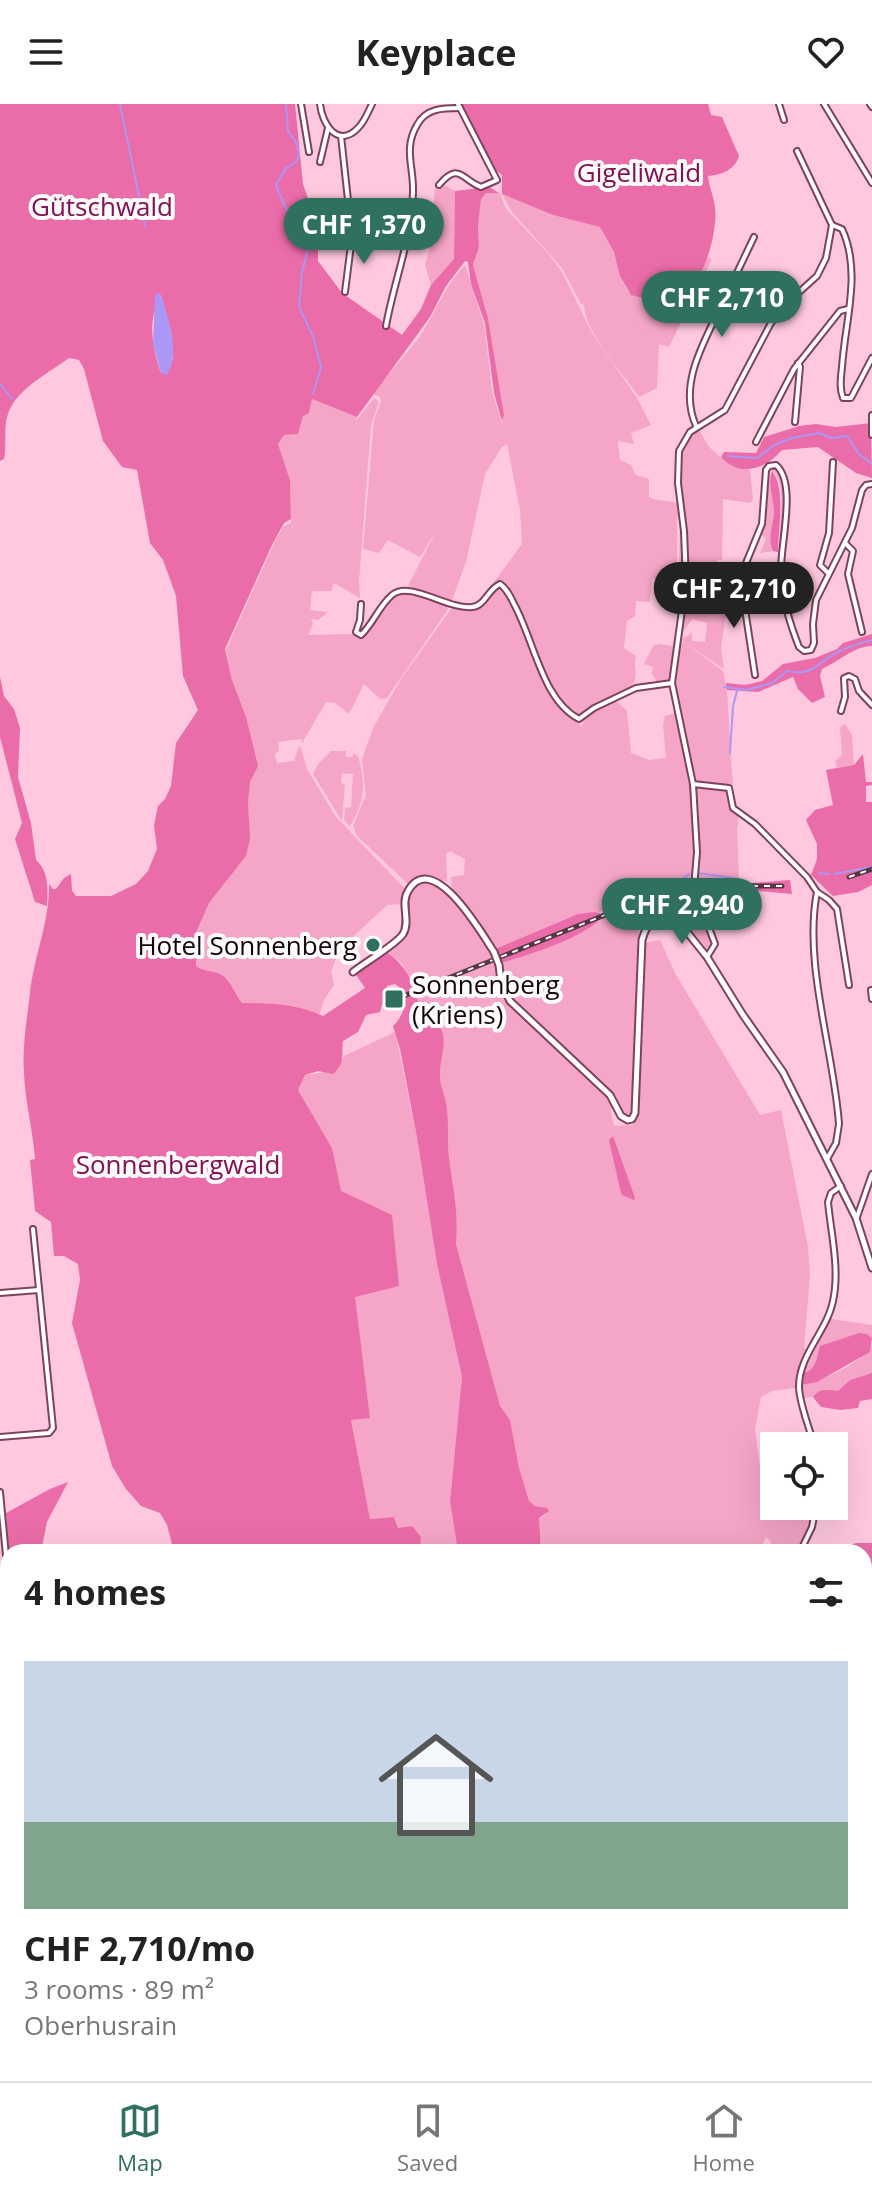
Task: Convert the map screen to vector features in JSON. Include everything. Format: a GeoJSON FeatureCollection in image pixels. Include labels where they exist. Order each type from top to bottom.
{"type":"FeatureCollection","features":[{"type":"Feature","properties":{"kind":"street"},"geometry":{"type":"LineString","coordinates":[[301,104],[309,152]]}},
{"type":"Feature","properties":{"kind":"street"},"geometry":{"type":"LineString","coordinates":[[320,104],[328,128],[320,162]]}},
{"type":"Feature","properties":{"kind":"street"},"geometry":{"type":"LineString","coordinates":[[341,136],[357,129],[372,104]]}},
{"type":"Feature","properties":{"kind":"street"},"geometry":{"type":"LineString","coordinates":[[779,104],[784,120]]}},
{"type":"Feature","properties":{"kind":"street"},"geometry":{"type":"LineString","coordinates":[[824,104],[872,183]]}},
{"type":"Feature","properties":{"kind":"street"},"geometry":{"type":"LineString","coordinates":[[386,326],[395,281],[409,239],[413,192],[408,153],[412,135],[429,111],[459,106],[497,180],[481,187],[457,173],[445,178],[439,185]]}},
{"type":"Feature","properties":{"kind":"street"},"geometry":{"type":"LineString","coordinates":[[328,128],[341,136]]}},
{"type":"Feature","properties":{"kind":"street"},"geometry":{"type":"LineString","coordinates":[[341,136],[352,237],[345,292]]}},
{"type":"Feature","properties":{"kind":"street"},"geometry":{"type":"LineString","coordinates":[[707,957],[715,944],[694,888],[697,852],[693,784],[672,683],[686,581],[678,483],[679,451],[696,426],[716,418],[725,410],[771,323],[786,304],[817,276],[826,258],[832,225],[797,151]]}},
{"type":"Feature","properties":{"kind":"street"},"geometry":{"type":"LineString","coordinates":[[832,225],[842,229],[852,259],[841,388],[843,398],[851,398],[872,358]]}},
{"type":"Feature","properties":{"kind":"street"},"geometry":{"type":"LineString","coordinates":[[696,426],[691,412],[690,389],[696,359],[754,237]]}},
{"type":"Feature","properties":{"kind":"street"},"geometry":{"type":"LineString","coordinates":[[756,442],[798,363],[840,311],[848,309]]}},
{"type":"Feature","properties":{"kind":"street"},"geometry":{"type":"LineString","coordinates":[[795,422],[798,363]]}},
{"type":"Feature","properties":{"kind":"street"},"geometry":{"type":"LineString","coordinates":[[872,415],[872,435]]}},
{"type":"Feature","properties":{"kind":"street"},"geometry":{"type":"LineString","coordinates":[[828,573],[820,565],[830,528],[833,462]]}},
{"type":"Feature","properties":{"kind":"street"},"geometry":{"type":"LineString","coordinates":[[737,585],[762,524],[766,470],[774,465],[782,472],[786,494],[781,560],[783,592],[796,640],[804,651],[809,652],[813,648],[815,603],[852,528],[862,490],[872,484]]}},
{"type":"Feature","properties":{"kind":"street"},"geometry":{"type":"LineString","coordinates":[[845,543],[853,549],[848,578],[862,632]]}},
{"type":"Feature","properties":{"kind":"street"},"geometry":{"type":"LineString","coordinates":[[742,574],[750,583],[745,610],[755,675]]}},
{"type":"Feature","properties":{"kind":"street"},"geometry":{"type":"LineString","coordinates":[[361,604],[356,632],[361,635],[388,599],[402,590],[452,606],[474,607],[496,584],[504,586],[526,625],[550,691],[570,714],[579,719],[594,708],[636,688],[672,683]]}},
{"type":"Feature","properties":{"kind":"street"},"geometry":{"type":"LineString","coordinates":[[841,711],[845,697],[843,681],[849,676],[855,679],[859,691],[872,705]]}},
{"type":"Feature","properties":{"kind":"street"},"geometry":{"type":"LineString","coordinates":[[693,784],[729,788],[733,808],[755,824],[808,878],[817,892],[837,909],[849,985]]}},
{"type":"Feature","properties":{"kind":"street"},"geometry":{"type":"LineString","coordinates":[[353,972],[400,937],[405,928],[407,891],[426,880],[437,881],[448,889],[494,952],[501,982],[510,1001],[610,1095],[621,1116],[628,1120],[635,1113],[640,952],[645,928],[656,917],[675,917],[707,957],[783,1072],[856,1218],[872,1268]]}},
{"type":"Feature","properties":{"kind":"street"},"geometry":{"type":"LineString","coordinates":[[817,892],[813,918],[817,969],[839,1124],[836,1143],[827,1159]]}},
{"type":"Feature","properties":{"kind":"street"},"geometry":{"type":"LineString","coordinates":[[871,990],[872,999]]}},
{"type":"Feature","properties":{"kind":"street"},"geometry":{"type":"LineString","coordinates":[[856,1218],[872,1174]]}},
{"type":"Feature","properties":{"kind":"street"},"geometry":{"type":"LineString","coordinates":[[810,1432],[800,1398],[799,1381],[834,1299],[835,1276],[828,1202],[831,1193],[841,1186]]}},
{"type":"Feature","properties":{"kind":"street"},"geometry":{"type":"LineString","coordinates":[[0,1437],[49,1433],[53,1428],[33,1229]]}},
{"type":"Feature","properties":{"kind":"street"},"geometry":{"type":"LineString","coordinates":[[0,1293],[39,1290]]}},
{"type":"Feature","properties":{"kind":"street"},"geometry":{"type":"LineString","coordinates":[[0,1492],[5,1544]]}},
{"type":"Feature","properties":{"kind":"street"},"geometry":{"type":"LineString","coordinates":[[804,1544],[813,1520]]}},
{"type":"Feature","properties":{"kind":"shaded area"},"geometry":{"type":"Polygon","coordinates":[[[444,185],[455,191],[454,259],[431,285],[425,265],[431,244],[435,187],[439,190],[444,185]]]}},
{"type":"Feature","properties":{"kind":"shaded area"},"geometry":{"type":"Polygon","coordinates":[[[486,193],[500,193],[506,209],[562,272],[592,333],[637,398],[651,425],[631,433],[634,444],[618,441],[620,460],[631,465],[636,475],[649,479],[649,497],[679,505],[685,577],[679,570],[680,524],[677,514],[677,580],[652,579],[650,602],[636,601],[635,616],[627,621],[624,648],[636,656],[633,684],[630,690],[591,708],[580,717],[558,699],[550,687],[516,600],[499,581],[489,589],[522,544],[520,510],[507,444],[485,474],[466,562],[451,603],[408,586],[436,531],[420,557],[388,540],[379,553],[363,549],[374,420],[381,402],[375,391],[420,336],[446,290],[465,265],[484,324],[492,392],[502,424],[504,415],[488,318],[473,265],[479,247],[481,199],[486,193]]]}},
{"type":"Feature","properties":{"kind":"shaded area"},"geometry":{"type":"Polygon","coordinates":[[[502,194],[553,215],[600,227],[613,250],[623,281],[635,296],[675,296],[701,271],[707,257],[712,259],[669,347],[659,344],[657,388],[639,397],[598,340],[584,305],[562,268],[512,212],[502,194]]]}},
{"type":"Feature","properties":{"kind":"shaded area"},"geometry":{"type":"Polygon","coordinates":[[[160,293],[173,345],[167,375],[161,373],[153,344],[155,295],[160,293]]]}},
{"type":"Feature","properties":{"kind":"shaded area"},"geometry":{"type":"Polygon","coordinates":[[[374,398],[379,402],[371,425],[360,598],[334,583],[331,591],[312,591],[310,610],[328,612],[318,620],[311,619],[313,624],[308,635],[355,634],[363,638],[380,609],[396,596],[404,594],[446,604],[448,609],[387,698],[380,699],[364,684],[349,714],[335,703],[326,702],[302,743],[301,739],[278,742],[279,751],[275,754],[277,763],[294,761],[299,746],[307,769],[336,817],[406,890],[403,904],[387,905],[340,949],[331,971],[334,985],[319,1015],[292,1006],[242,1003],[222,975],[196,966],[196,934],[209,903],[246,856],[249,839],[250,782],[257,766],[226,650],[276,539],[283,527],[291,523],[290,480],[278,444],[284,435],[298,434],[312,399],[357,417],[356,421],[374,398]]]}},
{"type":"Feature","properties":{"kind":"shaded area"},"geometry":{"type":"Polygon","coordinates":[[[699,428],[718,456],[750,470],[753,499],[750,503],[723,499],[722,560],[717,560],[714,595],[722,599],[727,609],[721,647],[724,669],[685,643],[723,671],[733,788],[696,780],[674,688],[679,642],[684,643],[682,639],[692,633],[692,641],[705,642],[707,623],[692,619],[681,635],[688,582],[680,487],[681,454],[687,439],[699,428]]]}},
{"type":"Feature","properties":{"kind":"shaded area"},"geometry":{"type":"Polygon","coordinates":[[[774,468],[780,475],[785,493],[780,544],[780,486],[778,477],[773,470],[771,472],[774,468]]]}},
{"type":"Feature","properties":{"kind":"shaded area"},"geometry":{"type":"Polygon","coordinates":[[[770,477],[774,507],[773,551],[760,553],[766,539],[762,535],[770,477]]]}},
{"type":"Feature","properties":{"kind":"shaded area"},"geometry":{"type":"Polygon","coordinates":[[[499,585],[505,589],[530,639],[549,691],[579,721],[581,728],[590,714],[615,700],[627,711],[631,753],[649,760],[666,758],[665,716],[676,713],[691,775],[696,839],[692,880],[647,890],[615,903],[606,911],[578,914],[495,949],[452,891],[451,877],[464,875],[465,859],[450,851],[446,854],[447,881],[425,878],[408,884],[357,836],[353,826],[366,795],[362,759],[374,726],[401,679],[451,609],[473,608],[499,585]]]}},
{"type":"Feature","properties":{"kind":"shaded area"},"geometry":{"type":"Polygon","coordinates":[[[653,646],[673,646],[669,681],[657,682],[652,674],[653,667],[644,664],[653,646]]]}},
{"type":"Feature","properties":{"kind":"shaded area"},"geometry":{"type":"Polygon","coordinates":[[[845,724],[852,735],[854,765],[837,768],[835,761],[842,755],[840,728],[845,724]]]}},
{"type":"Feature","properties":{"kind":"shaded area"},"geometry":{"type":"Polygon","coordinates":[[[331,751],[346,751],[346,757],[353,757],[353,753],[358,756],[361,766],[361,800],[350,826],[344,820],[345,808],[351,807],[353,774],[342,773],[341,783],[345,784],[342,821],[313,774],[331,751]]]}},
{"type":"Feature","properties":{"kind":"shaded area"},"geometry":{"type":"Polygon","coordinates":[[[699,785],[729,791],[731,808],[739,817],[739,883],[698,878],[695,791],[699,785]]]}},
{"type":"Feature","properties":{"kind":"shaded area"},"geometry":{"type":"Polygon","coordinates":[[[424,881],[433,883],[453,900],[494,957],[416,989],[403,965],[385,950],[402,938],[409,893],[424,881]]]}},
{"type":"Feature","properties":{"kind":"shaded area"},"geometry":{"type":"Polygon","coordinates":[[[692,890],[712,942],[708,950],[687,925],[670,913],[673,912],[671,895],[692,890]]]}},
{"type":"Feature","properties":{"kind":"shaded area"},"geometry":{"type":"Polygon","coordinates":[[[632,914],[639,933],[639,944],[634,1112],[632,1117],[627,1118],[610,1093],[516,1005],[505,987],[500,963],[547,947],[607,915],[632,914]]]}},
{"type":"Feature","properties":{"kind":"shaded area"},"geometry":{"type":"Polygon","coordinates":[[[660,940],[676,975],[760,1115],[781,1110],[808,1247],[810,1274],[804,1348],[807,1350],[796,1388],[772,1391],[761,1397],[755,1429],[760,1467],[760,1520],[811,1520],[802,1544],[771,1544],[766,1537],[763,1544],[541,1544],[539,1518],[545,1515],[547,1508],[535,1506],[529,1501],[519,1469],[510,1420],[500,1406],[456,1244],[447,1109],[440,1079],[443,1040],[439,1025],[423,1019],[415,992],[495,961],[506,997],[609,1096],[615,1106],[610,1109],[614,1126],[633,1125],[632,1122],[636,1120],[643,943],[660,940]]]}},
{"type":"Feature","properties":{"kind":"shaded area"},"geometry":{"type":"Polygon","coordinates":[[[395,1032],[417,1137],[437,1264],[462,1377],[450,1501],[457,1544],[421,1544],[421,1537],[398,1528],[394,1517],[370,1519],[351,1420],[370,1417],[340,1191],[332,1148],[298,1090],[305,1075],[338,1070],[344,1056],[395,1032]]]}},
{"type":"Feature","properties":{"kind":"shaded area"},"geometry":{"type":"Polygon","coordinates":[[[831,1319],[872,1325],[872,1338],[867,1334],[854,1336],[819,1350],[813,1368],[803,1373],[831,1319]]]}},
{"type":"Feature","properties":{"kind":"shaded area"},"geometry":{"type":"Polygon","coordinates":[[[872,1346],[872,1373],[850,1380],[838,1391],[804,1398],[802,1385],[840,1370],[872,1346]]]}},
{"type":"Feature","properties":{"kind":"green space","name":"Sonnenbergwald"},"geometry":{"type":"Polygon","coordinates":[[[0,104],[295,104],[303,184],[318,227],[318,261],[342,293],[402,335],[421,309],[431,285],[454,259],[455,191],[489,187],[499,193],[486,193],[481,199],[479,247],[473,265],[488,318],[504,415],[502,421],[494,393],[485,323],[471,284],[468,262],[465,261],[446,286],[430,317],[357,417],[312,399],[309,413],[303,416],[298,434],[284,435],[278,444],[290,480],[291,519],[284,523],[272,545],[225,649],[258,766],[250,782],[250,839],[246,856],[209,903],[196,933],[196,966],[222,975],[242,1003],[294,1007],[323,1016],[365,988],[355,973],[388,953],[408,975],[423,1019],[439,1025],[443,1037],[440,1078],[447,1109],[456,1244],[500,1406],[510,1420],[529,1501],[549,1511],[539,1518],[541,1544],[457,1544],[450,1501],[462,1377],[437,1264],[417,1137],[393,1026],[401,1015],[405,1001],[405,992],[395,984],[387,986],[380,1012],[366,1015],[358,1032],[343,1041],[342,1059],[337,1070],[333,1074],[318,1071],[305,1075],[298,1090],[332,1148],[341,1191],[392,1215],[399,1286],[355,1297],[370,1418],[351,1420],[370,1519],[394,1517],[398,1528],[412,1526],[421,1537],[421,1544],[172,1544],[160,1513],[141,1506],[112,1466],[72,1323],[80,1280],[78,1264],[64,1256],[54,1256],[51,1222],[35,1211],[30,1160],[35,1159],[24,1073],[26,1023],[47,911],[49,884],[56,889],[71,874],[72,891],[76,896],[111,896],[136,884],[148,871],[157,849],[154,825],[158,806],[171,786],[176,743],[198,710],[183,676],[176,596],[163,560],[150,543],[137,470],[122,467],[103,441],[79,360],[69,358],[18,397],[7,419],[4,459],[0,461],[0,104]],[[161,295],[154,314],[152,333],[161,373],[173,359],[171,332],[161,295]]]}},
{"type":"Feature","properties":{"kind":"green space","name":"Gigeliwald"},"geometry":{"type":"Polygon","coordinates":[[[462,104],[708,104],[711,115],[722,117],[739,156],[727,171],[708,176],[715,208],[714,231],[707,260],[693,284],[675,296],[671,303],[631,295],[600,227],[553,215],[502,194],[502,175],[493,168],[462,104]]]}},
{"type":"Feature","properties":{"kind":"green space"},"geometry":{"type":"Polygon","coordinates":[[[871,423],[872,478],[856,473],[818,447],[782,450],[761,466],[744,469],[728,464],[721,457],[724,452],[756,453],[764,437],[799,426],[816,424],[836,427],[871,423]]]}},
{"type":"Feature","properties":{"kind":"green space"},"geometry":{"type":"Polygon","coordinates":[[[772,471],[780,498],[778,552],[773,551],[770,541],[774,512],[770,486],[772,471]]]}},
{"type":"Feature","properties":{"kind":"green space"},"geometry":{"type":"Polygon","coordinates":[[[872,634],[872,646],[852,651],[822,669],[820,676],[825,697],[812,703],[798,689],[793,677],[758,692],[727,690],[726,683],[745,685],[762,681],[783,664],[815,658],[837,649],[843,643],[872,634]]]}},
{"type":"Feature","properties":{"kind":"green space"},"geometry":{"type":"Polygon","coordinates":[[[0,677],[4,696],[14,709],[20,728],[18,777],[31,823],[36,860],[45,875],[47,906],[35,902],[15,839],[22,823],[0,737],[0,677]]]}},
{"type":"Feature","properties":{"kind":"green space"},"geometry":{"type":"Polygon","coordinates":[[[863,754],[866,782],[872,782],[872,785],[866,786],[866,802],[872,802],[872,885],[858,892],[833,896],[811,875],[817,859],[817,844],[806,820],[815,810],[833,805],[826,770],[854,765],[863,754]]]}},
{"type":"Feature","properties":{"kind":"green space"},"geometry":{"type":"Polygon","coordinates":[[[790,880],[792,894],[748,890],[751,883],[790,880]]]}},
{"type":"Feature","properties":{"kind":"green space"},"geometry":{"type":"Polygon","coordinates":[[[600,913],[601,918],[582,932],[539,951],[500,963],[495,949],[578,914],[600,913]]]}},
{"type":"Feature","properties":{"kind":"green space"},"geometry":{"type":"Polygon","coordinates":[[[613,1136],[634,1200],[622,1195],[620,1189],[609,1140],[613,1136]]]}},
{"type":"Feature","properties":{"kind":"green space"},"geometry":{"type":"Polygon","coordinates":[[[859,1333],[872,1338],[870,1352],[817,1382],[802,1385],[803,1373],[814,1366],[820,1346],[859,1333]]]}},
{"type":"Feature","properties":{"kind":"green space"},"geometry":{"type":"Polygon","coordinates":[[[872,1373],[872,1399],[860,1401],[858,1408],[840,1410],[821,1407],[813,1397],[821,1391],[838,1391],[850,1380],[872,1373]]]}},
{"type":"Feature","properties":{"kind":"green space"},"geometry":{"type":"Polygon","coordinates":[[[68,1482],[47,1522],[43,1544],[8,1544],[6,1513],[68,1482]]]}},
{"type":"Feature","properties":{"kind":"waterway"},"geometry":{"type":"LineString","coordinates":[[120,104],[145,226]]}},
{"type":"Feature","properties":{"kind":"waterway"},"geometry":{"type":"LineString","coordinates":[[286,104],[288,131],[297,144],[299,156],[295,163],[286,168],[276,185],[286,209],[305,234],[308,250],[302,272],[299,307],[313,336],[321,367],[313,394]]}},
{"type":"Feature","properties":{"kind":"waterway"},"geometry":{"type":"LineString","coordinates":[[0,384],[12,399]]}},
{"type":"Feature","properties":{"kind":"waterway"},"geometry":{"type":"LineString","coordinates":[[728,456],[757,458],[774,445],[819,433],[832,438],[847,436],[859,454],[872,464]]}},
{"type":"Feature","properties":{"kind":"waterway"},"geometry":{"type":"LineString","coordinates":[[724,687],[747,690],[772,683],[787,671],[810,670],[840,651],[872,640]]}},
{"type":"Feature","properties":{"kind":"waterway"},"geometry":{"type":"LineString","coordinates":[[730,753],[737,691]]}},
{"type":"Feature","properties":{"kind":"waterway"},"geometry":{"type":"LineString","coordinates":[[834,874],[872,867]]}},
{"type":"Feature","properties":{"kind":"waterway"},"geometry":{"type":"LineString","coordinates":[[698,873],[733,878]]}},
{"type":"Feature","properties":{"kind":"waterway"},"geometry":{"type":"LineString","coordinates":[[819,873],[829,874]]}},
{"type":"Feature","properties":{"kind":"waterway"},"geometry":{"type":"LineString","coordinates":[[596,917],[648,892],[678,883],[689,874]]}},
{"type":"Feature","properties":{"kind":"railway"},"geometry":{"type":"LineString","coordinates":[[849,877],[872,869]]}},
{"type":"Feature","properties":{"kind":"railway"},"geometry":{"type":"LineString","coordinates":[[401,997],[667,890],[698,886],[782,886]]}},
{"type":"Feature","properties":{"kind":"place","name":"Hotel Sonnenberg"},"geometry":{"type":"Point","coordinates":[373,945]}},
{"type":"Feature","properties":{"kind":"place","name":"Sonnenberg (Kriens)"},"geometry":{"type":"Point","coordinates":[394,999]}},
{"type":"Feature","properties":{"kind":"park label","name":"Gütschwald"},"geometry":{"type":"Point","coordinates":[102,206]}}]}
